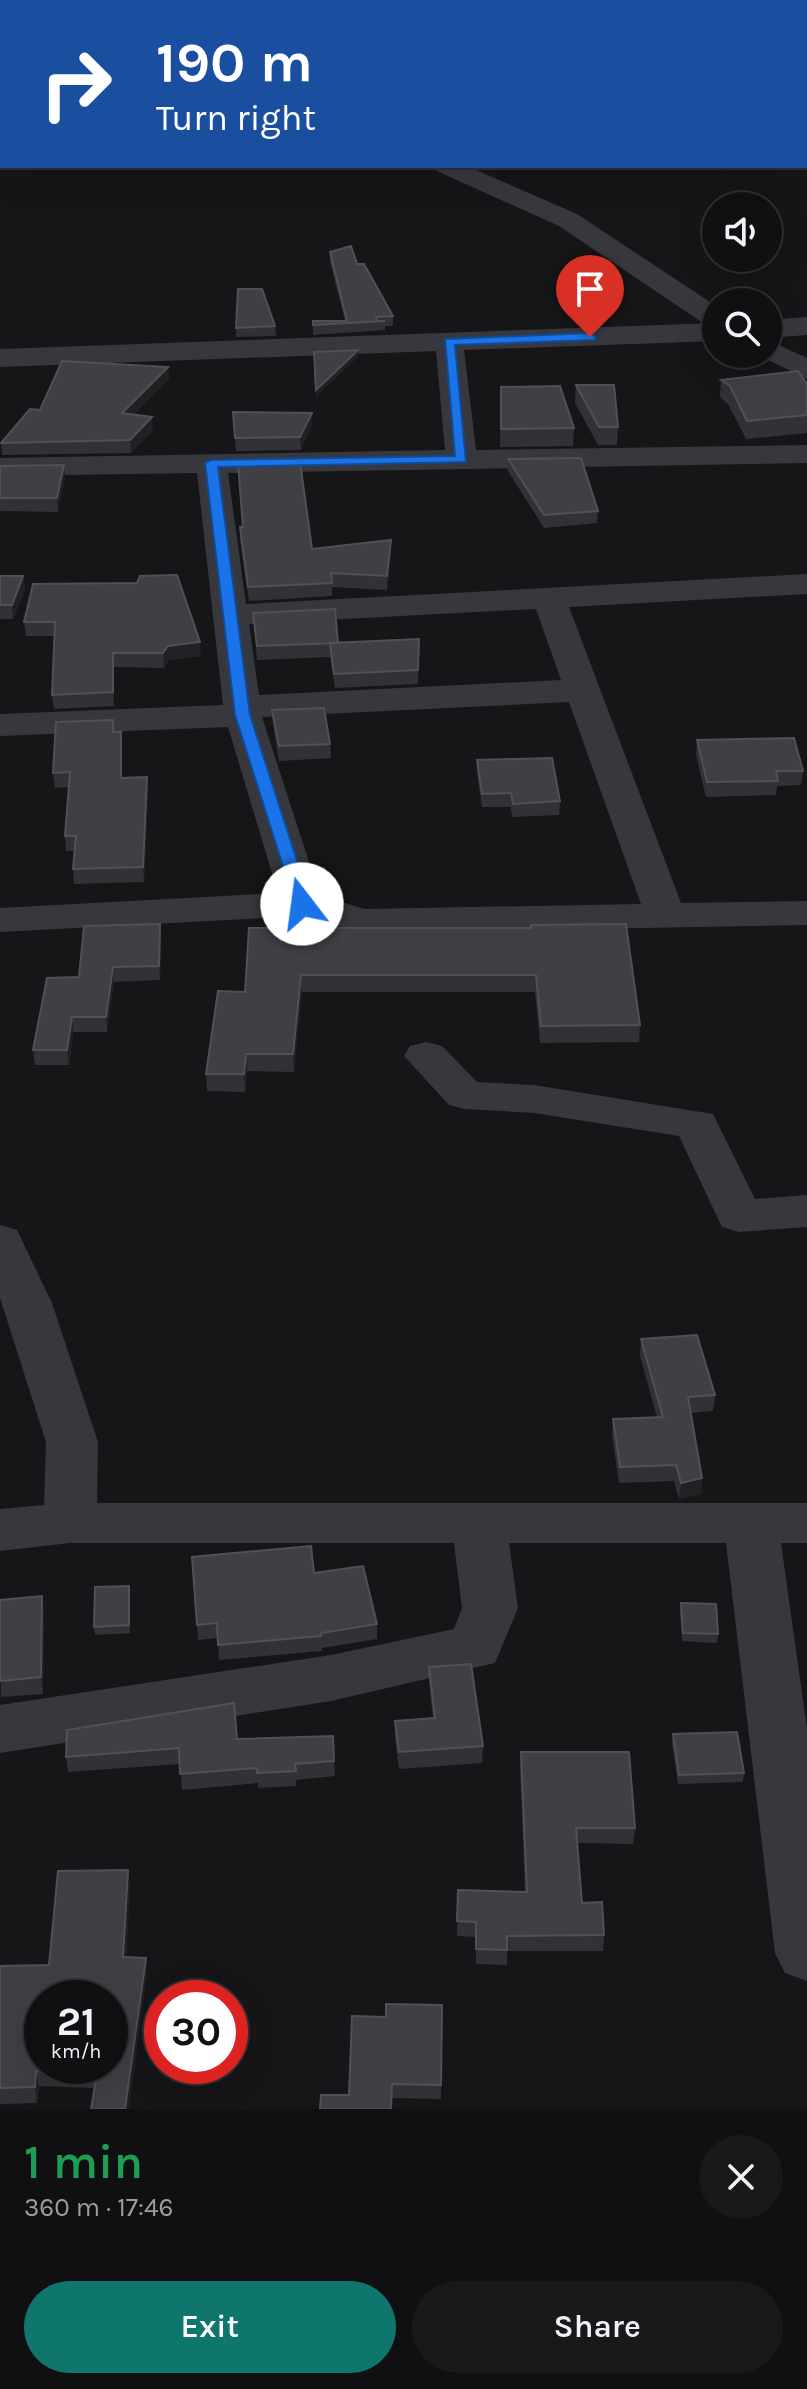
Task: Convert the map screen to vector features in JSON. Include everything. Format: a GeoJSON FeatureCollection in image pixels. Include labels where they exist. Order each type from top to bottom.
{"type":"FeatureCollection","features":[{"type":"Feature","properties":{"kind":"street"},"geometry":{"type":"LineString","coordinates":[[451,168],[568,220],[702,310]]}},
{"type":"Feature","properties":{"kind":"street"},"geometry":{"type":"LineString","coordinates":[[782,328],[807,326]]}},
{"type":"Feature","properties":{"kind":"street"},"geometry":{"type":"LineString","coordinates":[[0,358],[702,333]]}},
{"type":"Feature","properties":{"kind":"street"},"geometry":{"type":"LineString","coordinates":[[449,342],[462,460]]}},
{"type":"Feature","properties":{"kind":"street"},"geometry":{"type":"LineString","coordinates":[[782,357],[807,370]]}},
{"type":"Feature","properties":{"kind":"street"},"geometry":{"type":"LineString","coordinates":[[0,467],[807,454]]}},
{"type":"Feature","properties":{"kind":"street"},"geometry":{"type":"LineString","coordinates":[[211,463],[242,711],[302,904]]}},
{"type":"Feature","properties":{"kind":"street"},"geometry":{"type":"LineString","coordinates":[[230,615],[807,584]]}},
{"type":"Feature","properties":{"kind":"street"},"geometry":{"type":"LineString","coordinates":[[549,598],[665,914]]}},
{"type":"Feature","properties":{"kind":"street"},"geometry":{"type":"LineString","coordinates":[[0,725],[582,690]]}},
{"type":"Feature","properties":{"kind":"street"},"geometry":{"type":"LineString","coordinates":[[0,920],[302,904],[364,921],[807,913]]}},
{"type":"Feature","properties":{"kind":"street"},"geometry":{"type":"LineString","coordinates":[[426,1056],[465,1095],[534,1099],[697,1124],[739,1216],[807,1211]]}},
{"type":"Feature","properties":{"kind":"street"},"geometry":{"type":"LineString","coordinates":[[0,1241],[27,1303],[72,1442],[70,1523]]}},
{"type":"Feature","properties":{"kind":"street"},"geometry":{"type":"LineString","coordinates":[[0,1530],[70,1523],[779,1524],[807,1953]]}},
{"type":"Feature","properties":{"kind":"street"},"geometry":{"type":"LineString","coordinates":[[0,1729],[331,1678],[475,1647],[490,1608],[479,1524]]}},
{"type":"Feature","properties":{"kind":"building"},"geometry":{"type":"Polygon","coordinates":[[[351,246],[357,264],[364,264],[393,316],[376,317],[377,321],[385,321],[313,325],[313,321],[347,321],[330,252],[351,246]]]}},
{"type":"Feature","properties":{"kind":"building"},"geometry":{"type":"Polygon","coordinates":[[[238,289],[262,289],[275,326],[236,328],[238,289]]]}},
{"type":"Feature","properties":{"kind":"building"},"geometry":{"type":"Polygon","coordinates":[[[358,350],[354,354],[316,390],[314,352],[358,350]]]}},
{"type":"Feature","properties":{"kind":"building"},"geometry":{"type":"Polygon","coordinates":[[[62,361],[168,367],[122,413],[152,417],[130,440],[1,443],[30,409],[40,410],[62,361]]]}},
{"type":"Feature","properties":{"kind":"building"},"geometry":{"type":"Polygon","coordinates":[[[798,371],[807,384],[807,415],[747,421],[730,386],[721,380],[798,371]]]}},
{"type":"Feature","properties":{"kind":"building"},"geometry":{"type":"Polygon","coordinates":[[[576,385],[614,385],[618,427],[599,427],[576,385]]]}},
{"type":"Feature","properties":{"kind":"building"},"geometry":{"type":"Polygon","coordinates":[[[560,386],[574,428],[501,429],[501,387],[560,386]]]}},
{"type":"Feature","properties":{"kind":"building"},"geometry":{"type":"Polygon","coordinates":[[[233,412],[312,413],[300,437],[235,438],[233,412]]]}},
{"type":"Feature","properties":{"kind":"building"},"geometry":{"type":"Polygon","coordinates":[[[581,458],[598,511],[544,515],[508,459],[581,458]]]}},
{"type":"Feature","properties":{"kind":"building"},"geometry":{"type":"Polygon","coordinates":[[[300,462],[312,549],[391,540],[387,576],[331,573],[332,583],[248,587],[240,527],[243,527],[238,463],[300,462]]]}},
{"type":"Feature","properties":{"kind":"building"},"geometry":{"type":"Polygon","coordinates":[[[64,465],[57,498],[0,498],[0,466],[64,465]]]}},
{"type":"Feature","properties":{"kind":"building"},"geometry":{"type":"Polygon","coordinates":[[[177,575],[200,642],[168,646],[163,653],[113,653],[113,692],[52,695],[55,622],[24,622],[33,584],[137,583],[140,576],[177,575]]]}},
{"type":"Feature","properties":{"kind":"building"},"geometry":{"type":"Polygon","coordinates":[[[0,576],[23,576],[12,605],[0,605],[0,576]]]}},
{"type":"Feature","properties":{"kind":"building"},"geometry":{"type":"Polygon","coordinates":[[[335,609],[338,643],[257,646],[253,613],[335,609]]]}},
{"type":"Feature","properties":{"kind":"building"},"geometry":{"type":"Polygon","coordinates":[[[419,639],[418,670],[334,674],[330,643],[419,639]]]}},
{"type":"Feature","properties":{"kind":"building"},"geometry":{"type":"Polygon","coordinates":[[[324,708],[330,744],[279,746],[272,710],[324,708]]]}},
{"type":"Feature","properties":{"kind":"building"},"geometry":{"type":"Polygon","coordinates":[[[113,720],[113,732],[121,732],[121,778],[147,777],[143,867],[73,869],[76,836],[65,836],[70,772],[53,773],[56,722],[113,720]]]}},
{"type":"Feature","properties":{"kind":"building"},"geometry":{"type":"Polygon","coordinates":[[[794,738],[803,771],[776,771],[778,781],[707,782],[697,740],[794,738]]]}},
{"type":"Feature","properties":{"kind":"building"},"geometry":{"type":"Polygon","coordinates":[[[552,758],[560,801],[513,804],[511,793],[482,794],[477,760],[552,758]]]}},
{"type":"Feature","properties":{"kind":"building"},"geometry":{"type":"Polygon","coordinates":[[[160,924],[159,966],[113,967],[106,1017],[72,1017],[67,1050],[33,1050],[47,978],[79,977],[84,926],[160,924]]]}},
{"type":"Feature","properties":{"kind":"building"},"geometry":{"type":"Polygon","coordinates":[[[626,924],[640,1025],[541,1026],[536,975],[301,975],[293,1054],[246,1054],[244,1074],[206,1074],[218,991],[245,992],[249,928],[531,928],[531,925],[626,924]]]}},
{"type":"Feature","properties":{"kind":"building"},"geometry":{"type":"Polygon","coordinates":[[[697,1335],[715,1395],[688,1397],[702,1478],[681,1483],[676,1465],[620,1467],[613,1419],[663,1417],[641,1339],[697,1335]]]}},
{"type":"Feature","properties":{"kind":"building"},"geometry":{"type":"Polygon","coordinates":[[[311,1546],[314,1573],[363,1566],[377,1624],[321,1633],[321,1636],[218,1645],[217,1623],[197,1625],[192,1557],[311,1546]]]}},
{"type":"Feature","properties":{"kind":"building"},"geometry":{"type":"Polygon","coordinates":[[[129,1586],[129,1625],[94,1627],[95,1587],[129,1586]]]}},
{"type":"Feature","properties":{"kind":"building"},"geometry":{"type":"Polygon","coordinates":[[[42,1596],[41,1677],[0,1681],[0,1600],[42,1596]]]}},
{"type":"Feature","properties":{"kind":"building"},"geometry":{"type":"Polygon","coordinates":[[[681,1603],[716,1604],[718,1634],[683,1633],[681,1603]]]}},
{"type":"Feature","properties":{"kind":"building"},"geometry":{"type":"Polygon","coordinates":[[[471,1664],[483,1746],[399,1752],[395,1721],[435,1718],[429,1667],[471,1664]]]}},
{"type":"Feature","properties":{"kind":"building"},"geometry":{"type":"Polygon","coordinates":[[[234,1703],[237,1739],[333,1736],[334,1761],[295,1764],[296,1771],[257,1773],[257,1768],[180,1774],[179,1748],[66,1757],[67,1730],[234,1703]]]}},
{"type":"Feature","properties":{"kind":"building"},"geometry":{"type":"Polygon","coordinates":[[[737,1732],[744,1773],[679,1775],[673,1734],[737,1732]]]}},
{"type":"Feature","properties":{"kind":"building"},"geometry":{"type":"Polygon","coordinates":[[[521,1752],[629,1752],[635,1828],[576,1828],[582,1903],[602,1902],[604,1935],[507,1936],[507,1950],[476,1949],[476,1922],[457,1921],[458,1890],[527,1892],[521,1752]]]}},
{"type":"Feature","properties":{"kind":"building"},"geometry":{"type":"Polygon","coordinates":[[[128,1870],[123,1957],[146,1958],[125,2109],[91,2109],[95,2084],[128,2084],[128,1980],[24,1980],[24,2084],[35,2084],[35,2087],[0,2088],[0,1966],[49,1965],[58,1871],[128,1870]]]}},
{"type":"Feature","properties":{"kind":"building"},"geometry":{"type":"Polygon","coordinates":[[[386,2004],[442,2005],[441,2085],[392,2084],[391,2109],[320,2109],[321,2095],[349,2095],[352,2016],[386,2017],[386,2004]]]}},
{"type":"Feature","properties":{"kind":"route"},"geometry":{"type":"LineString","coordinates":[[302,904],[243,715],[211,463],[462,460],[449,342],[590,337]]}}]}
